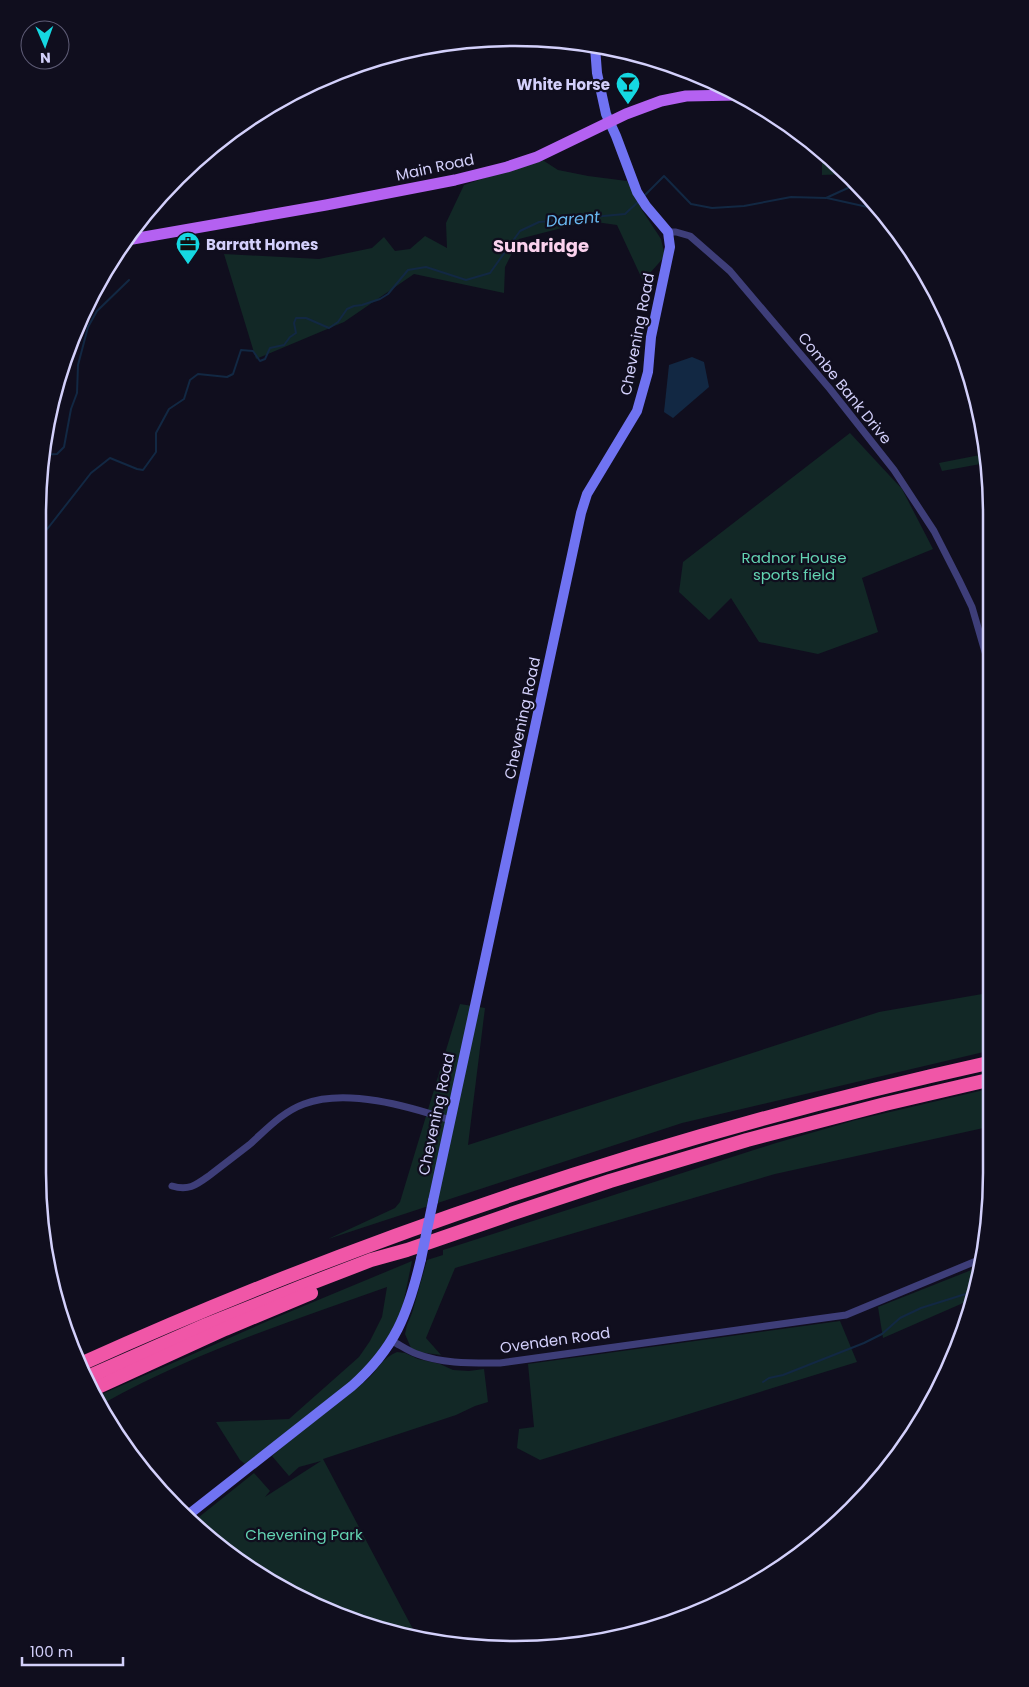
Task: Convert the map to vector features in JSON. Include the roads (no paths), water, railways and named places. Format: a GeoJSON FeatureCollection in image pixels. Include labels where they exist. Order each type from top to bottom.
{"type":"FeatureCollection","features":[{"type":"Feature","properties":{"kind":"highway"},"geometry":{"type":"LineString","coordinates":[[86,1361],[287,1276],[387,1238],[586,1170],[778,1114],[983,1064]]}},
{"type":"Feature","properties":{"kind":"highway"},"geometry":{"type":"LineString","coordinates":[[93,1375],[198,1328],[292,1290],[371,1260],[407,1250],[508,1214],[712,1150],[842,1115],[983,1081]]}},
{"type":"Feature","properties":{"kind":"highway"},"geometry":{"type":"LineString","coordinates":[[99,1387],[233,1326],[357,1274],[407,1250]]}},
{"type":"Feature","properties":{"kind":"highway"},"geometry":{"type":"LineString","coordinates":[[82,1353],[152,1332]]}},
{"type":"Feature","properties":{"kind":"main road"},"geometry":{"type":"LineString","coordinates":[[595,53],[596,73],[604,106],[637,192],[668,232]]}},
{"type":"Feature","properties":{"kind":"main road","name":"Main Road"},"geometry":{"type":"LineString","coordinates":[[136,238],[326,205],[464,178],[537,157],[634,111],[674,98],[722,95]]}},
{"type":"Feature","properties":{"kind":"main road","name":"Chevening Road"},"geometry":{"type":"LineString","coordinates":[[392,1341],[406,1310],[421,1259],[581,513],[587,494],[637,411],[648,372],[651,338],[670,247],[668,232]]}},
{"type":"Feature","properties":{"kind":"main road"},"geometry":{"type":"LineString","coordinates":[[192,1512],[352,1386],[380,1358],[392,1341]]}},
{"type":"Feature","properties":{"kind":"street","name":"Combe Bank Drive"},"geometry":{"type":"LineString","coordinates":[[668,232],[690,236],[730,271],[830,388],[894,470],[934,531],[972,607],[983,644]]}},
{"type":"Feature","properties":{"kind":"street"},"geometry":{"type":"LineString","coordinates":[[172,1186],[189,1188],[198,1183],[285,1114],[304,1104],[326,1098],[348,1098],[384,1103],[420,1110],[450,1120]]}},
{"type":"Feature","properties":{"kind":"street","name":"Ovenden Road"},"geometry":{"type":"LineString","coordinates":[[392,1341],[416,1354],[435,1359],[458,1362],[500,1363],[846,1315],[974,1262]]}},
{"type":"Feature","properties":{"kind":"water"},"geometry":{"type":"Polygon","coordinates":[[[692,357],[704,362],[709,387],[673,418],[664,412],[669,365],[692,357]]]}},
{"type":"Feature","properties":{"kind":"waterway","name":"Darent"},"geometry":{"type":"LineString","coordinates":[[645,195],[664,176],[691,204],[712,208],[744,206],[791,197],[826,198],[850,187]]}},
{"type":"Feature","properties":{"kind":"waterway"},"geometry":{"type":"LineString","coordinates":[[827,198],[868,207]]}},
{"type":"Feature","properties":{"kind":"waterway","name":"Darent"},"geometry":{"type":"LineString","coordinates":[[46,531],[91,473],[110,458],[143,470],[156,452],[156,433],[169,409],[184,399],[190,380],[198,374],[227,377],[233,374],[241,350],[253,351],[260,361],[265,359],[270,348],[284,345],[296,333],[294,323],[296,318],[306,318],[329,328],[338,322],[347,309],[380,299],[388,294],[408,270],[426,267],[466,280],[490,273],[520,231],[539,222],[625,214],[638,202]]}},
{"type":"Feature","properties":{"kind":"waterway"},"geometry":{"type":"LineString","coordinates":[[50,454],[57,454],[64,447],[71,409],[77,393],[78,365],[88,327],[97,311],[129,280]]}},
{"type":"Feature","properties":{"kind":"waterway"},"geometry":{"type":"LineString","coordinates":[[763,1382],[769,1378],[783,1375],[864,1343],[882,1334],[900,1318],[921,1308],[967,1294]]}},
{"type":"Feature","properties":{"kind":"place","name":"White Horse"},"geometry":{"type":"Point","coordinates":[628,105]}},
{"type":"Feature","properties":{"kind":"place","name":"Barratt Homes"},"geometry":{"type":"Point","coordinates":[188,265]}},
{"type":"Feature","properties":{"kind":"district","name":"Sundridge"},"geometry":{"type":"Point","coordinates":[541,245]}},
{"type":"Feature","properties":{"kind":"park label","name":"Radnor House sports field"},"geometry":{"type":"Point","coordinates":[794,566]}},
{"type":"Feature","properties":{"kind":"park label","name":"Chevening Park"},"geometry":{"type":"Point","coordinates":[304,1534]}}]}
